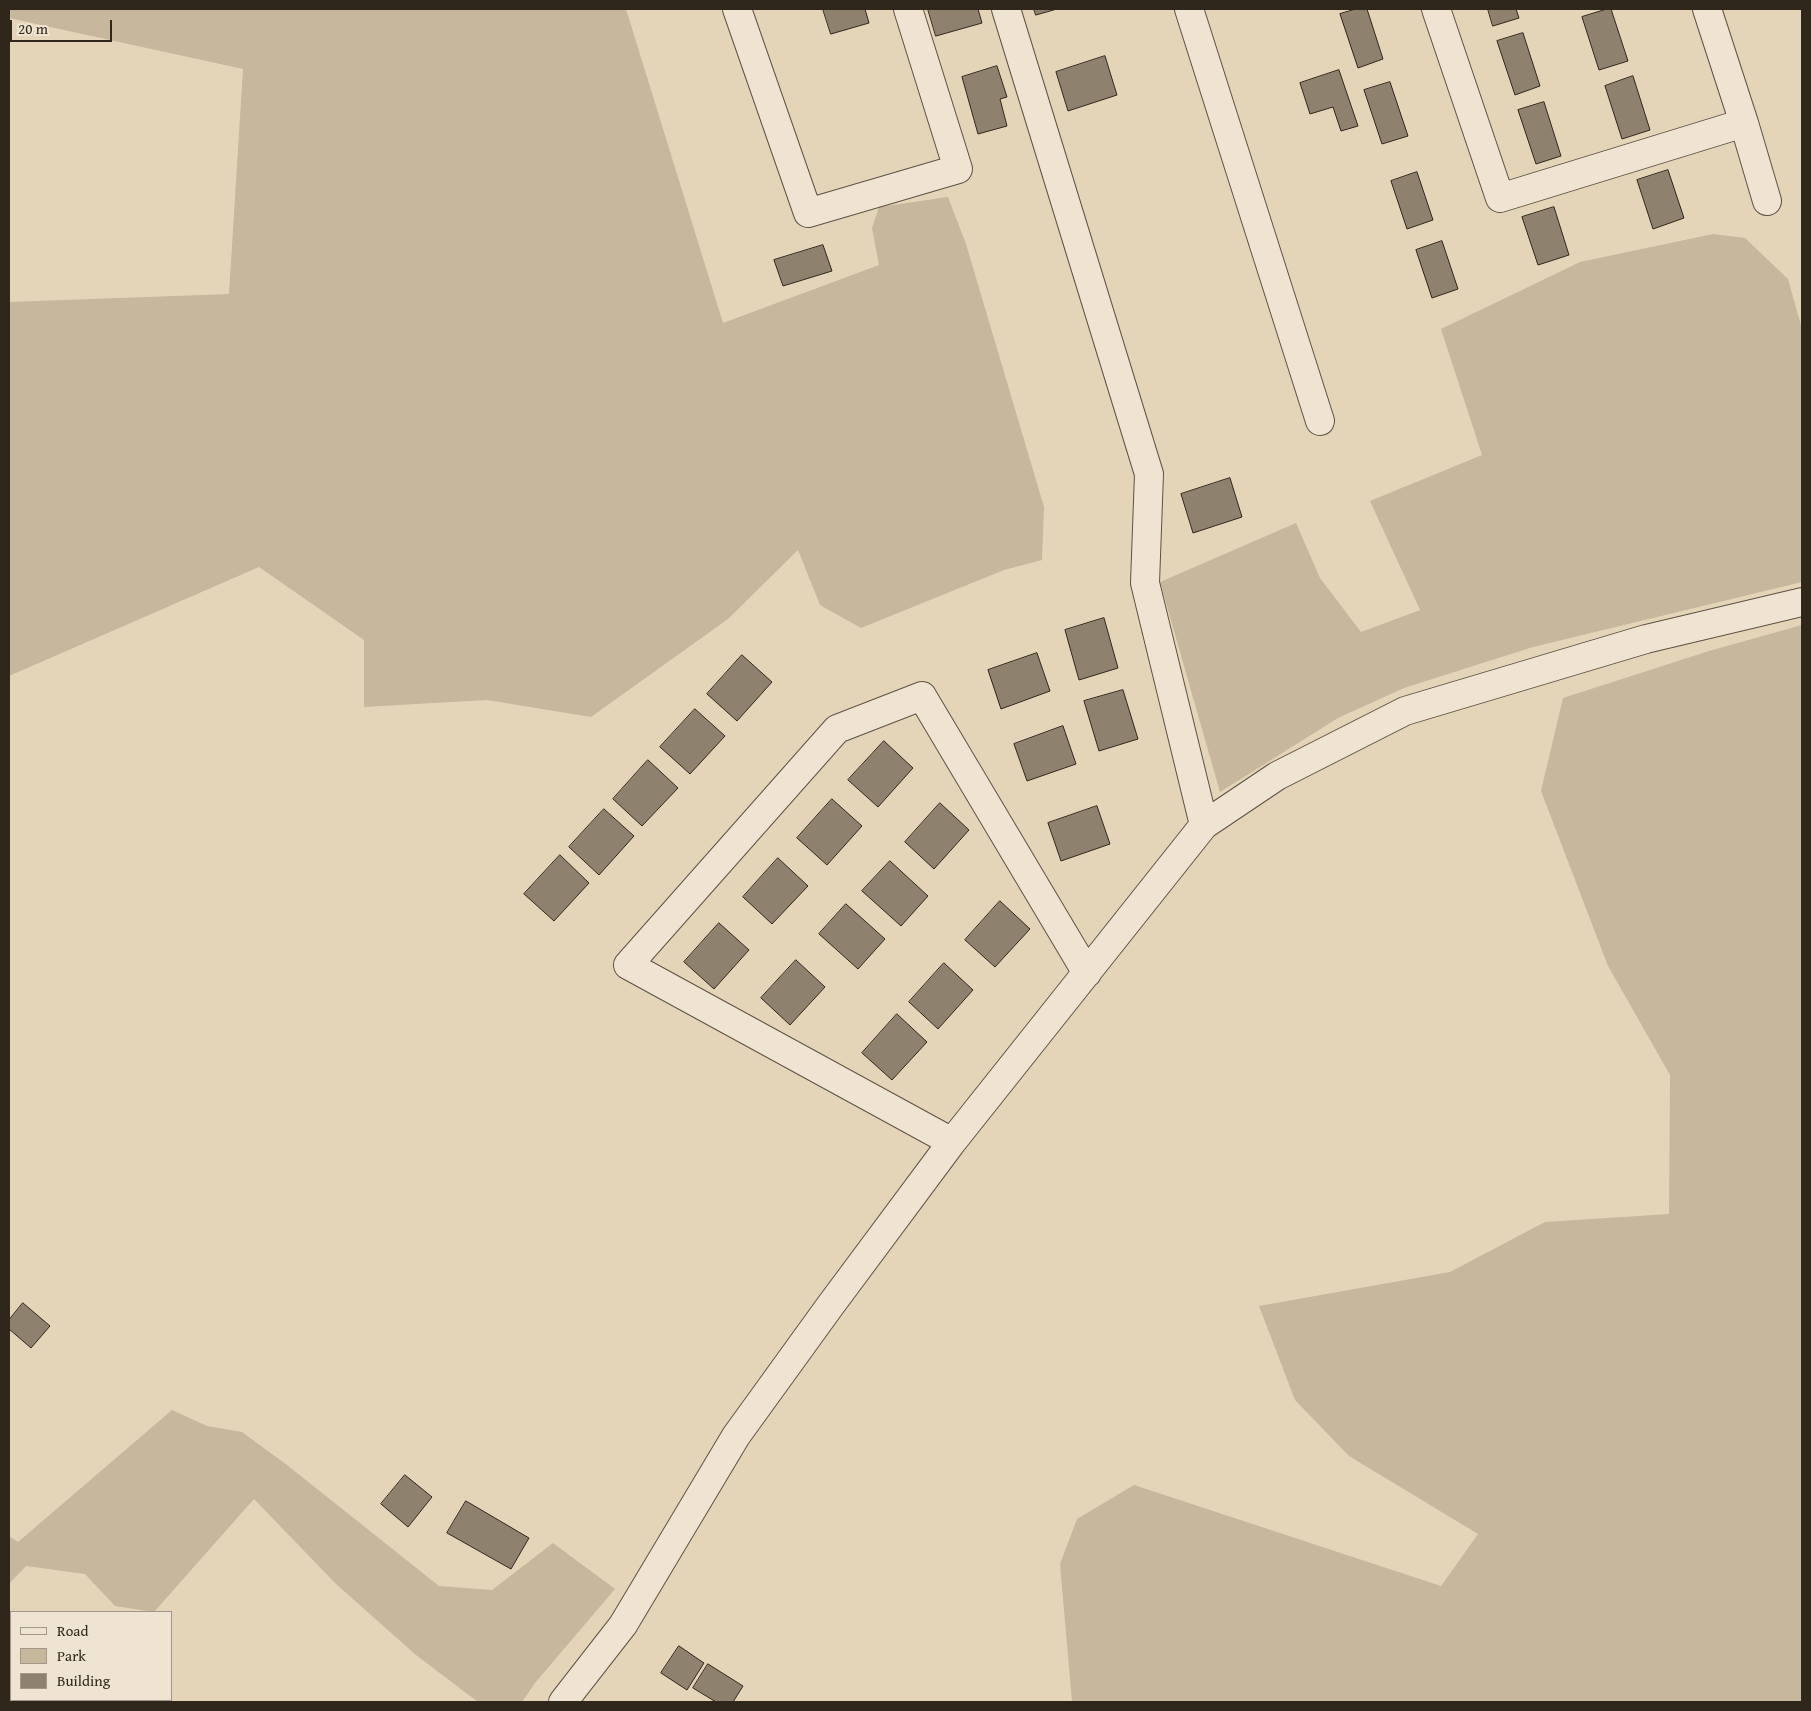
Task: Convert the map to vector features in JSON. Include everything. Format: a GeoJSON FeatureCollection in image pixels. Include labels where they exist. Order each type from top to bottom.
{"type":"FeatureCollection","features":[{"type":"Feature","properties":{"kind":"street"},"geometry":{"type":"LineString","coordinates":[[737,9],[808,213],[958,169],[908,9]]}},
{"type":"Feature","properties":{"kind":"street"},"geometry":{"type":"LineString","coordinates":[[1006,9],[1149,474],[1145,583],[1204,825]]}},
{"type":"Feature","properties":{"kind":"street"},"geometry":{"type":"LineString","coordinates":[[1188,9],[1320,421]]}},
{"type":"Feature","properties":{"kind":"street"},"geometry":{"type":"LineString","coordinates":[[1436,9],[1500,198],[1744,123]]}},
{"type":"Feature","properties":{"kind":"street"},"geometry":{"type":"LineString","coordinates":[[1707,9],[1767,200]]}},
{"type":"Feature","properties":{"kind":"street"},"geometry":{"type":"LineString","coordinates":[[563,1702],[623,1625],[736,1436],[952,1142],[1204,825],[1277,776],[1405,711],[1646,639],[1802,602]]}},
{"type":"Feature","properties":{"kind":"street"},"geometry":{"type":"LineString","coordinates":[[952,1142],[628,965],[837,730],[922,696],[1087,973]]}},
{"type":"Feature","properties":{"kind":"green space"},"geometry":{"type":"Polygon","coordinates":[[[9,9],[626,9],[723,323],[879,265],[872,228],[879,207],[948,197],[966,244],[1044,507],[1042,560],[1004,570],[861,628],[820,605],[798,550],[728,619],[591,717],[487,700],[364,707],[364,640],[259,567],[9,676],[9,302],[229,294],[243,69],[9,18],[9,9]]]}},
{"type":"Feature","properties":{"kind":"green space"},"geometry":{"type":"Polygon","coordinates":[[[1713,234],[1745,238],[1788,279],[1802,329],[1802,582],[1533,647],[1404,688],[1338,718],[1220,792],[1160,582],[1296,523],[1320,578],[1361,632],[1420,610],[1370,501],[1482,455],[1441,329],[1580,262],[1713,234]]]}},
{"type":"Feature","properties":{"kind":"green space"},"geometry":{"type":"Polygon","coordinates":[[[1802,625],[1802,1702],[1072,1702],[1060,1564],[1077,1519],[1134,1485],[1441,1586],[1478,1534],[1349,1456],[1295,1400],[1259,1306],[1450,1272],[1545,1222],[1669,1214],[1670,1075],[1608,966],[1541,791],[1563,698],[1709,651],[1802,625]]]}},
{"type":"Feature","properties":{"kind":"green space"},"geometry":{"type":"Polygon","coordinates":[[[172,1410],[207,1426],[242,1432],[287,1465],[439,1586],[492,1590],[553,1543],[615,1589],[535,1683],[522,1702],[478,1702],[416,1655],[336,1584],[254,1499],[155,1611],[115,1606],[85,1574],[26,1566],[9,1584],[9,1536],[18,1542],[172,1410]]]}},
{"type":"Feature","properties":{"kind":"building"},"geometry":{"type":"Polygon","coordinates":[[[823,9],[865,9],[869,23],[831,34],[823,9]]]}},
{"type":"Feature","properties":{"kind":"building"},"geometry":{"type":"Polygon","coordinates":[[[928,9],[978,9],[982,23],[936,36],[928,9]]]}},
{"type":"Feature","properties":{"kind":"building"},"geometry":{"type":"Polygon","coordinates":[[[1034,9],[1057,9],[1036,15],[1034,9]]]}},
{"type":"Feature","properties":{"kind":"building"},"geometry":{"type":"Polygon","coordinates":[[[1356,9],[1367,9],[1383,59],[1358,68],[1340,14],[1356,9]]]}},
{"type":"Feature","properties":{"kind":"building"},"geometry":{"type":"Polygon","coordinates":[[[1488,9],[1516,9],[1519,18],[1493,26],[1488,9]]]}},
{"type":"Feature","properties":{"kind":"building"},"geometry":{"type":"Polygon","coordinates":[[[1611,9],[1628,61],[1599,70],[1582,17],[1611,9]]]}},
{"type":"Feature","properties":{"kind":"building"},"geometry":{"type":"Polygon","coordinates":[[[1523,33],[1540,86],[1515,95],[1497,41],[1523,33]]]}},
{"type":"Feature","properties":{"kind":"building"},"geometry":{"type":"Polygon","coordinates":[[[1105,56],[1117,95],[1068,111],[1056,72],[1105,56]]]}},
{"type":"Feature","properties":{"kind":"building"},"geometry":{"type":"Polygon","coordinates":[[[997,66],[1007,97],[1000,99],[1007,126],[978,134],[962,77],[997,66]]]}},
{"type":"Feature","properties":{"kind":"building"},"geometry":{"type":"Polygon","coordinates":[[[1339,70],[1358,126],[1341,131],[1333,107],[1310,114],[1300,83],[1339,70]]]}},
{"type":"Feature","properties":{"kind":"building"},"geometry":{"type":"Polygon","coordinates":[[[1633,76],[1650,130],[1622,139],[1605,86],[1633,76]]]}},
{"type":"Feature","properties":{"kind":"building"},"geometry":{"type":"Polygon","coordinates":[[[1390,82],[1408,136],[1382,144],[1364,90],[1390,82]]]}},
{"type":"Feature","properties":{"kind":"building"},"geometry":{"type":"Polygon","coordinates":[[[1544,102],[1561,156],[1536,164],[1518,110],[1544,102]]]}},
{"type":"Feature","properties":{"kind":"building"},"geometry":{"type":"Polygon","coordinates":[[[1668,170],[1684,218],[1653,229],[1637,180],[1668,170]]]}},
{"type":"Feature","properties":{"kind":"building"},"geometry":{"type":"Polygon","coordinates":[[[1417,172],[1433,220],[1407,229],[1391,181],[1417,172]]]}},
{"type":"Feature","properties":{"kind":"building"},"geometry":{"type":"Polygon","coordinates":[[[1554,207],[1569,255],[1538,265],[1522,217],[1554,207]]]}},
{"type":"Feature","properties":{"kind":"building"},"geometry":{"type":"Polygon","coordinates":[[[1442,241],[1458,289],[1432,298],[1416,250],[1442,241]]]}},
{"type":"Feature","properties":{"kind":"building"},"geometry":{"type":"Polygon","coordinates":[[[823,245],[832,271],[783,286],[774,260],[823,245]]]}},
{"type":"Feature","properties":{"kind":"building"},"geometry":{"type":"Polygon","coordinates":[[[1230,478],[1242,517],[1193,533],[1181,494],[1230,478]]]}},
{"type":"Feature","properties":{"kind":"building"},"geometry":{"type":"Polygon","coordinates":[[[1104,618],[1118,668],[1079,680],[1065,630],[1104,618]]]}},
{"type":"Feature","properties":{"kind":"building"},"geometry":{"type":"Polygon","coordinates":[[[1037,653],[1050,691],[1001,709],[988,670],[1037,653]]]}},
{"type":"Feature","properties":{"kind":"building"},"geometry":{"type":"Polygon","coordinates":[[[742,655],[772,682],[737,721],[707,694],[742,655]]]}},
{"type":"Feature","properties":{"kind":"building"},"geometry":{"type":"Polygon","coordinates":[[[1123,690],[1138,739],[1099,751],[1084,701],[1123,690]]]}},
{"type":"Feature","properties":{"kind":"building"},"geometry":{"type":"Polygon","coordinates":[[[695,709],[725,736],[690,774],[660,747],[695,709]]]}},
{"type":"Feature","properties":{"kind":"building"},"geometry":{"type":"Polygon","coordinates":[[[1063,726],[1076,764],[1027,781],[1014,744],[1063,726]]]}},
{"type":"Feature","properties":{"kind":"building"},"geometry":{"type":"Polygon","coordinates":[[[884,741],[913,768],[878,807],[848,780],[884,741]]]}},
{"type":"Feature","properties":{"kind":"building"},"geometry":{"type":"Polygon","coordinates":[[[648,760],[678,788],[642,826],[613,799],[648,760]]]}},
{"type":"Feature","properties":{"kind":"building"},"geometry":{"type":"Polygon","coordinates":[[[832,799],[862,826],[827,865],[797,838],[832,799]]]}},
{"type":"Feature","properties":{"kind":"building"},"geometry":{"type":"Polygon","coordinates":[[[940,803],[969,830],[934,869],[905,842],[940,803]]]}},
{"type":"Feature","properties":{"kind":"building"},"geometry":{"type":"Polygon","coordinates":[[[1097,806],[1110,844],[1061,861],[1048,823],[1097,806]]]}},
{"type":"Feature","properties":{"kind":"building"},"geometry":{"type":"Polygon","coordinates":[[[604,809],[634,836],[599,875],[569,847],[604,809]]]}},
{"type":"Feature","properties":{"kind":"building"},"geometry":{"type":"Polygon","coordinates":[[[560,855],[589,883],[554,921],[524,894],[560,855]]]}},
{"type":"Feature","properties":{"kind":"building"},"geometry":{"type":"Polygon","coordinates":[[[778,858],[808,886],[772,924],[743,897],[778,858]]]}},
{"type":"Feature","properties":{"kind":"building"},"geometry":{"type":"Polygon","coordinates":[[[890,861],[928,896],[901,926],[862,891],[890,861]]]}},
{"type":"Feature","properties":{"kind":"building"},"geometry":{"type":"Polygon","coordinates":[[[1000,901],[1030,929],[995,967],[965,940],[1000,901]]]}},
{"type":"Feature","properties":{"kind":"building"},"geometry":{"type":"Polygon","coordinates":[[[846,904],[885,939],[858,969],[819,934],[846,904]]]}},
{"type":"Feature","properties":{"kind":"building"},"geometry":{"type":"Polygon","coordinates":[[[719,923],[749,950],[714,989],[684,962],[719,923]]]}},
{"type":"Feature","properties":{"kind":"building"},"geometry":{"type":"Polygon","coordinates":[[[796,960],[825,987],[790,1025],[761,998],[796,960]]]}},
{"type":"Feature","properties":{"kind":"building"},"geometry":{"type":"Polygon","coordinates":[[[944,963],[973,990],[938,1029],[909,1002],[944,963]]]}},
{"type":"Feature","properties":{"kind":"building"},"geometry":{"type":"Polygon","coordinates":[[[897,1014],[927,1042],[892,1080],[862,1053],[897,1014]]]}},
{"type":"Feature","properties":{"kind":"building"},"geometry":{"type":"Polygon","coordinates":[[[23,1303],[50,1326],[31,1348],[9,1329],[9,1320],[23,1303]]]}},
{"type":"Feature","properties":{"kind":"building"},"geometry":{"type":"Polygon","coordinates":[[[405,1475],[432,1497],[408,1527],[381,1504],[405,1475]]]}},
{"type":"Feature","properties":{"kind":"building"},"geometry":{"type":"Polygon","coordinates":[[[466,1501],[529,1538],[511,1569],[447,1533],[466,1501]]]}},
{"type":"Feature","properties":{"kind":"building"},"geometry":{"type":"Polygon","coordinates":[[[679,1646],[704,1663],[687,1690],[661,1673],[679,1646]]]}},
{"type":"Feature","properties":{"kind":"building"},"geometry":{"type":"Polygon","coordinates":[[[708,1664],[743,1686],[733,1702],[716,1702],[693,1688],[708,1664]]]}}]}
